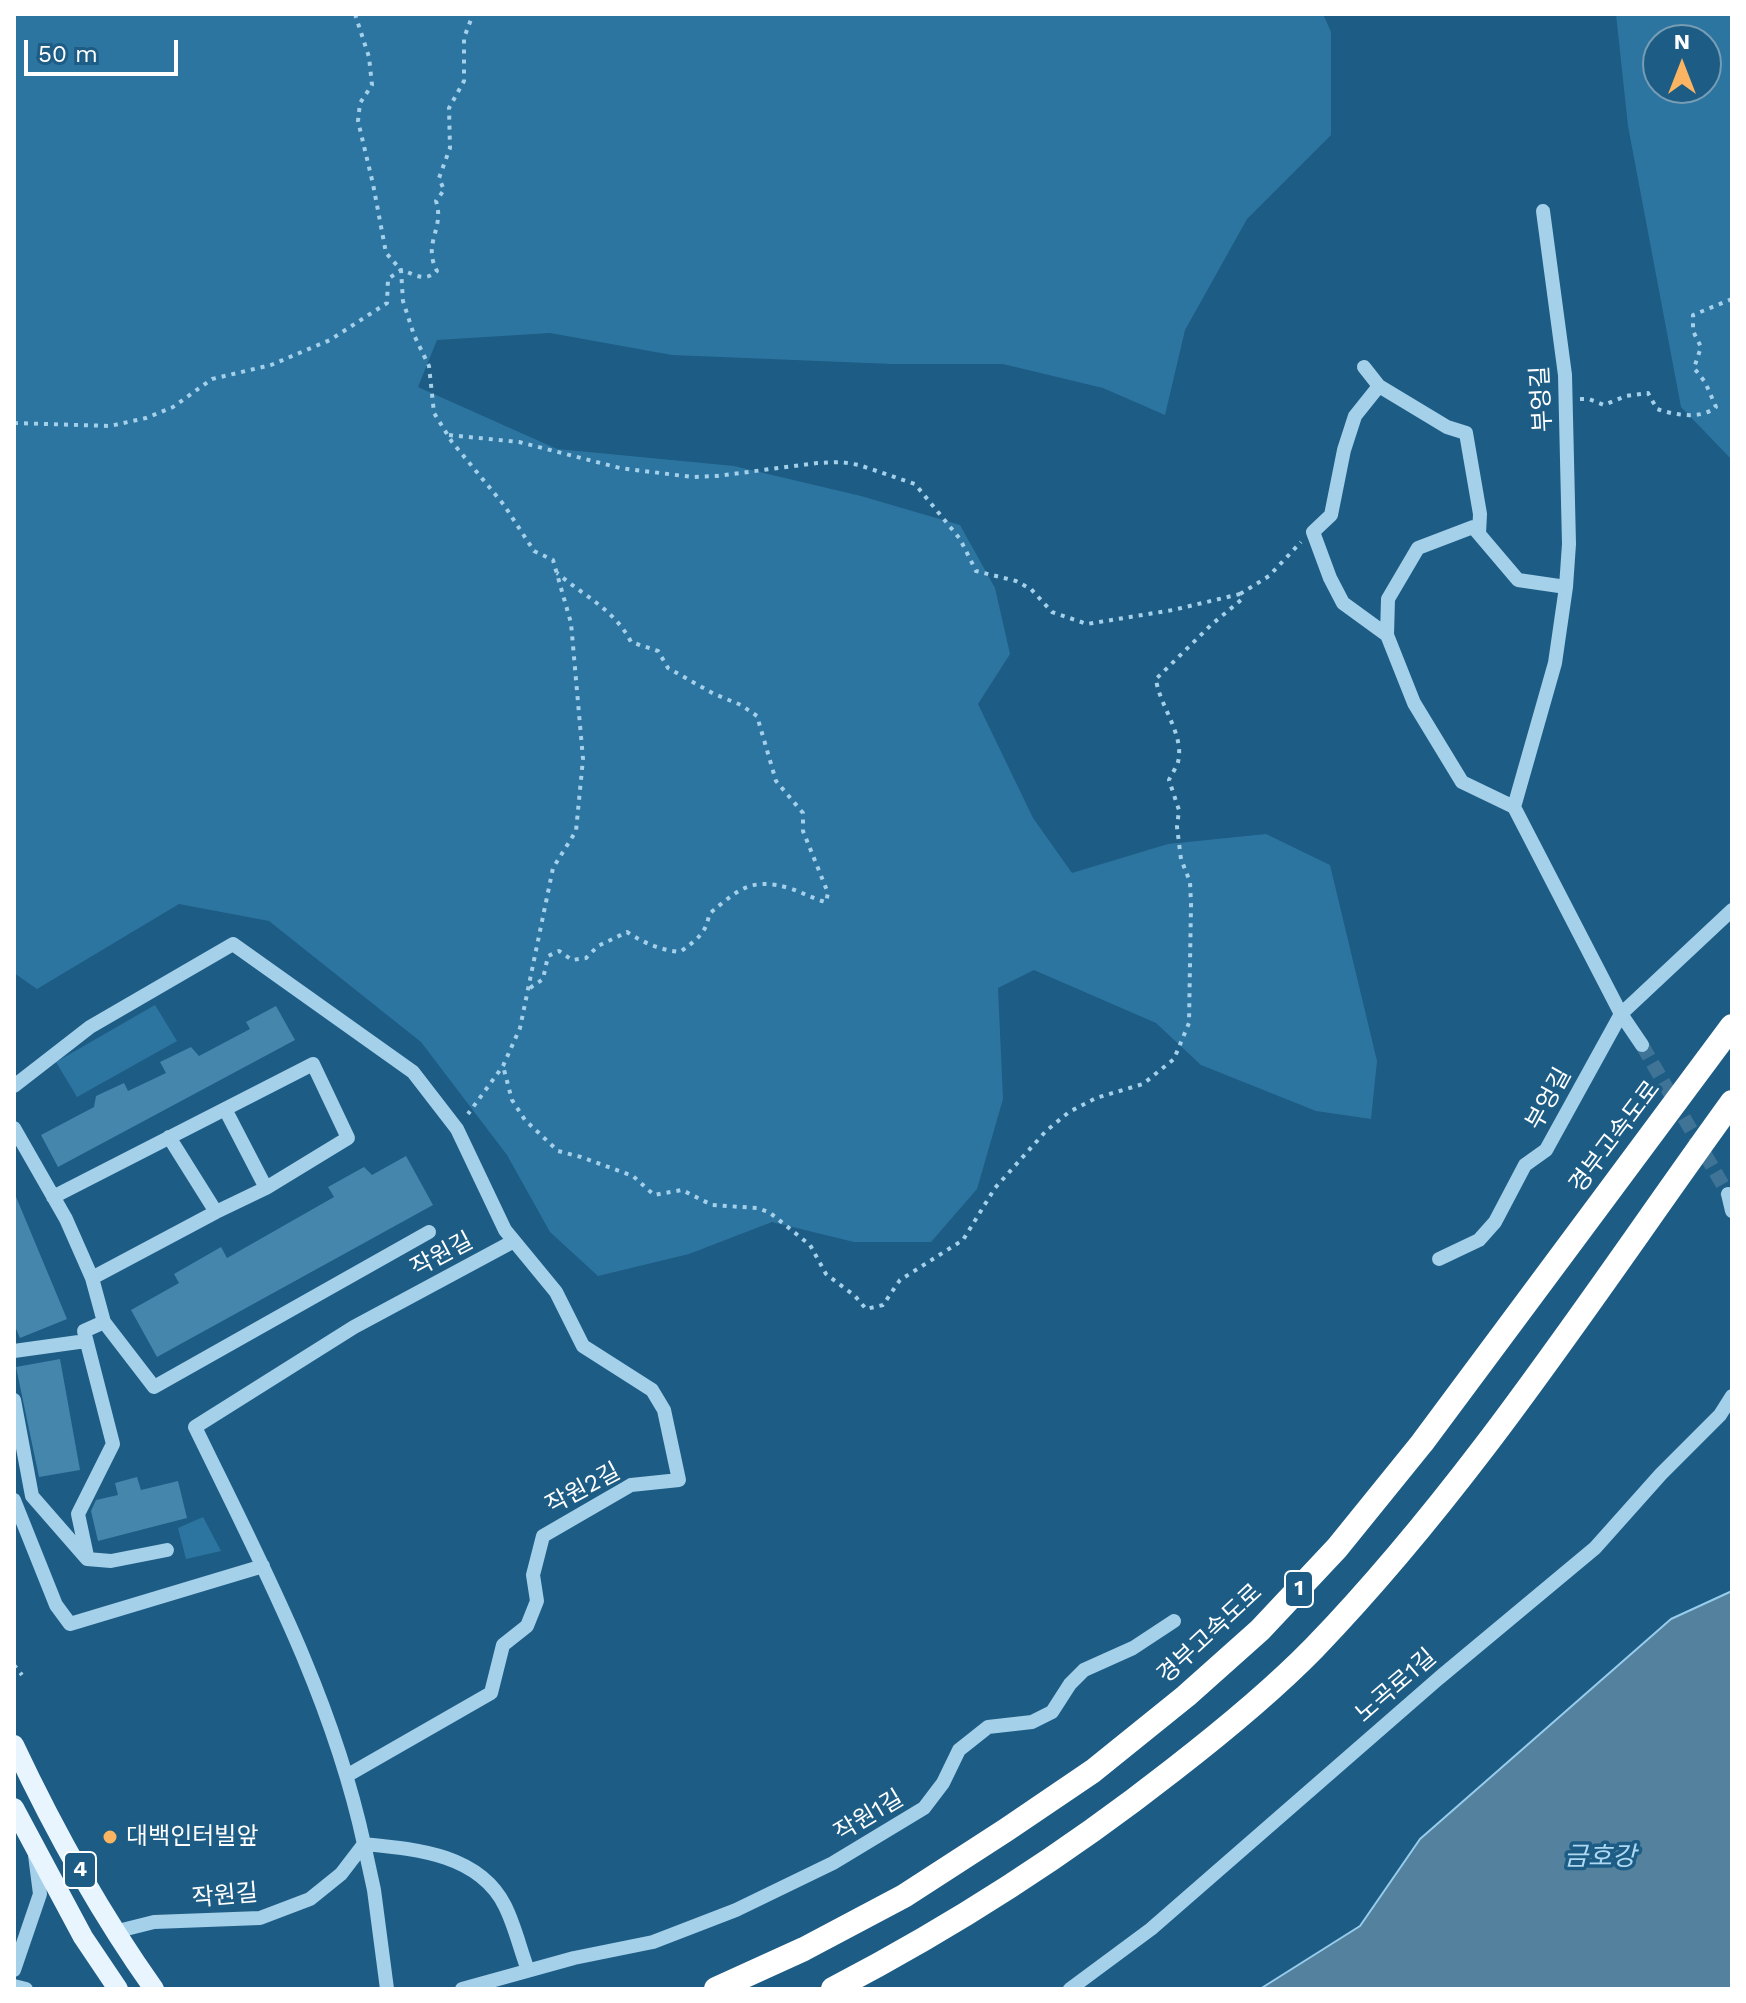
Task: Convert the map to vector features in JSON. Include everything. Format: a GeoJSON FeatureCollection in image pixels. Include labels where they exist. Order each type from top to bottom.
{"type":"FeatureCollection","features":[{"type":"Feature","properties":{"kind":"highway","name":"경부고속도로"},"geometry":{"type":"LineString","coordinates":[[716,1989],[804,1949],[904,1896],[1006,1830],[1093,1771],[1186,1696],[1260,1630],[1337,1548],[1422,1443],[1732,1026]]}},
{"type":"Feature","properties":{"kind":"highway","name":"1"},"geometry":{"type":"LineString","coordinates":[[833,1989],[916,1946],[1045,1865],[1228,1727],[1312,1649],[1390,1564],[1440,1503],[1732,1102]]}},
{"type":"Feature","properties":{"kind":"main road","name":"4"},"geometry":{"type":"LineString","coordinates":[[14,1745],[32,1785],[114,1932],[154,1989]]}},
{"type":"Feature","properties":{"kind":"main road","name":"4"},"geometry":{"type":"LineString","coordinates":[[14,1808],[83,1937],[118,1989]]}},
{"type":"Feature","properties":{"kind":"street","name":"부엉길"},"geometry":{"type":"LineString","coordinates":[[1514,807],[1555,663],[1569,544],[1565,375],[1543,211]]}},
{"type":"Feature","properties":{"kind":"street"},"geometry":{"type":"LineString","coordinates":[[1364,367],[1379,386],[1447,427],[1466,433],[1480,514],[1479,534]]}},
{"type":"Feature","properties":{"kind":"street"},"geometry":{"type":"LineString","coordinates":[[1379,386],[1355,416],[1344,450],[1331,515],[1313,532],[1343,603],[1387,635]]}},
{"type":"Feature","properties":{"kind":"street"},"geometry":{"type":"LineString","coordinates":[[1566,587],[1518,580],[1473,527],[1418,548],[1388,599],[1387,635],[1414,703],[1462,782],[1514,807],[1621,1014],[1642,1045]]}},
{"type":"Feature","properties":{"kind":"street","name":"부엉길"},"geometry":{"type":"LineString","coordinates":[[1439,1259],[1479,1240],[1495,1222],[1525,1165],[1546,1150],[1621,1014],[1732,910]]}},
{"type":"Feature","properties":{"kind":"street","name":"작원길"},"geometry":{"type":"LineString","coordinates":[[14,1086],[90,1027],[233,944],[413,1072],[457,1129],[505,1230],[514,1241],[354,1327],[195,1427],[295,1633],[348,1775],[364,1844],[341,1874],[310,1899],[260,1918],[154,1922],[114,1932]]}},
{"type":"Feature","properties":{"kind":"street"},"geometry":{"type":"LineString","coordinates":[[53,1197],[313,1064],[348,1138],[266,1188],[92,1278]]}},
{"type":"Feature","properties":{"kind":"street"},"geometry":{"type":"LineString","coordinates":[[225,1109],[266,1188]]}},
{"type":"Feature","properties":{"kind":"street"},"geometry":{"type":"LineString","coordinates":[[14,1128],[20,1151],[53,1197],[92,1278],[104,1322],[154,1387],[429,1232]]}},
{"type":"Feature","properties":{"kind":"street"},"geometry":{"type":"LineString","coordinates":[[169,1137],[216,1212]]}},
{"type":"Feature","properties":{"kind":"street"},"geometry":{"type":"LineString","coordinates":[[1728,1194],[1732,1211]]}},
{"type":"Feature","properties":{"kind":"street","name":"작원2길"},"geometry":{"type":"LineString","coordinates":[[348,1775],[491,1693],[503,1645],[527,1626],[537,1601],[533,1575],[543,1536],[631,1485],[679,1480],[664,1410],[652,1390],[583,1346],[556,1292],[514,1241]]}},
{"type":"Feature","properties":{"kind":"street"},"geometry":{"type":"LineString","coordinates":[[87,1559],[78,1514],[113,1444],[84,1331],[104,1322]]}},
{"type":"Feature","properties":{"kind":"street"},"geometry":{"type":"LineString","coordinates":[[14,1351],[86,1341]]}},
{"type":"Feature","properties":{"kind":"street","name":"노곡로1길"},"geometry":{"type":"LineString","coordinates":[[1070,1989],[1151,1929],[1439,1678],[1595,1548],[1661,1474],[1720,1415],[1732,1396]]}},
{"type":"Feature","properties":{"kind":"street"},"geometry":{"type":"LineString","coordinates":[[14,1400],[32,1496],[87,1559],[111,1561],[167,1550]]}},
{"type":"Feature","properties":{"kind":"street"},"geometry":{"type":"LineString","coordinates":[[14,1500],[56,1605],[70,1624],[263,1566]]}},
{"type":"Feature","properties":{"kind":"street","name":"작원1길"},"geometry":{"type":"LineString","coordinates":[[462,1989],[528,1970],[653,1942],[736,1910],[833,1863],[924,1808],[943,1783],[959,1750],[988,1727],[1032,1722],[1052,1712],[1070,1684],[1084,1670],[1133,1648],[1174,1621]]}},
{"type":"Feature","properties":{"kind":"street"},"geometry":{"type":"LineString","coordinates":[[14,1970],[40,1894],[33,1843]]}},
{"type":"Feature","properties":{"kind":"street"},"geometry":{"type":"LineString","coordinates":[[387,1989],[374,1890],[364,1844],[421,1850],[473,1869],[495,1889],[506,1907],[528,1970]]}},
{"type":"Feature","properties":{"kind":"street"},"geometry":{"type":"LineString","coordinates":[[14,1986],[26,1989]]}},
{"type":"Feature","properties":{"kind":"path"},"geometry":{"type":"LineString","coordinates":[[355,14],[369,57],[372,85],[360,103],[358,121],[386,253],[401,270],[422,278],[437,271],[430,250],[440,214],[436,201],[444,190],[439,178],[450,148],[449,108],[464,81],[464,38],[473,14]]}},
{"type":"Feature","properties":{"kind":"path"},"geometry":{"type":"LineString","coordinates":[[14,423],[110,426],[146,418],[173,407],[212,379],[271,365],[330,340],[387,303],[388,279],[401,270]]}},
{"type":"Feature","properties":{"kind":"path"},"geometry":{"type":"LineString","coordinates":[[401,270],[403,301],[414,335],[429,366],[434,413],[452,442],[504,505],[534,551],[553,560],[571,623],[583,759],[576,831],[553,868],[520,1028],[503,1066],[457,1129]]}},
{"type":"Feature","properties":{"kind":"path"},"geometry":{"type":"LineString","coordinates":[[1565,400],[1589,399],[1604,405],[1626,396],[1648,393],[1657,409],[1674,414],[1708,413],[1716,407],[1705,382],[1694,368],[1701,347],[1693,331],[1693,315],[1732,299]]}},
{"type":"Feature","properties":{"kind":"path"},"geometry":{"type":"LineString","coordinates":[[449,435],[519,442],[620,468],[692,477],[805,464],[841,462],[859,465],[915,484],[960,539],[976,571],[1016,581],[1031,589],[1052,612],[1087,624],[1173,610],[1240,594],[1269,576],[1313,532]]}},
{"type":"Feature","properties":{"kind":"path"},"geometry":{"type":"LineString","coordinates":[[530,989],[543,979],[548,956],[559,951],[572,960],[586,958],[598,946],[627,932],[644,943],[680,952],[707,927],[709,914],[733,894],[759,883],[792,889],[826,902],[828,893],[803,831],[803,813],[776,781],[757,716],[668,668],[658,651],[631,642],[609,611],[555,571]]}},
{"type":"Feature","properties":{"kind":"path"},"geometry":{"type":"LineString","coordinates":[[503,1066],[512,1100],[525,1120],[558,1151],[633,1176],[654,1195],[682,1190],[712,1205],[757,1208],[769,1212],[810,1245],[826,1274],[855,1296],[866,1309],[883,1305],[900,1280],[963,1240],[995,1188],[1046,1131],[1069,1112],[1096,1098],[1143,1084],[1174,1059],[1189,1023],[1190,882],[1181,859],[1177,827],[1179,810],[1169,780],[1179,761],[1176,738],[1157,693],[1156,679],[1241,600],[1240,594]]}},
{"type":"Feature","properties":{"kind":"path"},"geometry":{"type":"LineString","coordinates":[[14,1665],[22,1675]]}},
{"type":"Feature","properties":{"kind":"shaded area"},"geometry":{"type":"Polygon","coordinates":[[[14,14],[1323,14],[1331,32],[1331,135],[1247,219],[1185,330],[1165,415],[1103,388],[1003,364],[892,364],[672,355],[550,333],[437,340],[418,387],[557,449],[734,466],[861,496],[960,525],[995,588],[1010,654],[978,704],[1033,818],[1072,873],[1168,844],[1266,834],[1330,865],[1377,1061],[1371,1119],[1316,1111],[1201,1065],[1156,1023],[1034,970],[998,988],[1003,1099],[977,1189],[931,1242],[854,1242],[772,1222],[689,1254],[598,1276],[550,1232],[507,1155],[421,1042],[269,921],[179,904],[37,989],[14,973],[14,14]]]}},
{"type":"Feature","properties":{"kind":"shaded area"},"geometry":{"type":"Polygon","coordinates":[[[1616,14],[1732,14],[1732,460],[1681,407],[1628,126],[1616,14]]]}},
{"type":"Feature","properties":{"kind":"shaded area"},"geometry":{"type":"Polygon","coordinates":[[[155,1005],[177,1041],[77,1097],[56,1062],[155,1005]]]}},
{"type":"Feature","properties":{"kind":"shaded area"},"geometry":{"type":"Polygon","coordinates":[[[203,1517],[221,1551],[186,1559],[178,1528],[203,1517]]]}},
{"type":"Feature","properties":{"kind":"water","name":"금호강"},"geometry":{"type":"Polygon","coordinates":[[[1732,1591],[1732,1989],[1260,1989],[1360,1926],[1420,1839],[1671,1619],[1732,1591]]]}},
{"type":"Feature","properties":{"kind":"building"},"geometry":{"type":"Polygon","coordinates":[[[276,1006],[295,1040],[58,1167],[41,1135],[94,1107],[96,1096],[124,1083],[128,1091],[166,1073],[160,1062],[191,1047],[199,1056],[250,1029],[246,1022],[276,1006]]]}},
{"type":"Feature","properties":{"kind":"building"},"geometry":{"type":"Polygon","coordinates":[[[406,1156],[433,1205],[157,1357],[131,1310],[179,1283],[174,1274],[221,1247],[227,1258],[334,1197],[328,1187],[364,1167],[372,1175],[406,1156]]]}},
{"type":"Feature","properties":{"kind":"building"},"geometry":{"type":"Polygon","coordinates":[[[14,1192],[67,1319],[20,1338],[14,1324],[14,1192]]]}},
{"type":"Feature","properties":{"kind":"building"},"geometry":{"type":"Polygon","coordinates":[[[60,1359],[80,1470],[39,1477],[16,1367],[60,1359]]]}},
{"type":"Feature","properties":{"kind":"building"},"geometry":{"type":"Polygon","coordinates":[[[137,1477],[141,1490],[178,1481],[187,1518],[98,1541],[91,1511],[96,1500],[118,1495],[115,1483],[137,1477]]]}},
{"type":"Feature","properties":{"kind":"tunnel"},"geometry":{"type":"LineString","coordinates":[[1642,1045],[1728,1194]]}},
{"type":"Feature","properties":{"kind":"place","name":"대백인터빌앞"},"geometry":{"type":"Point","coordinates":[110,1837]}}]}
